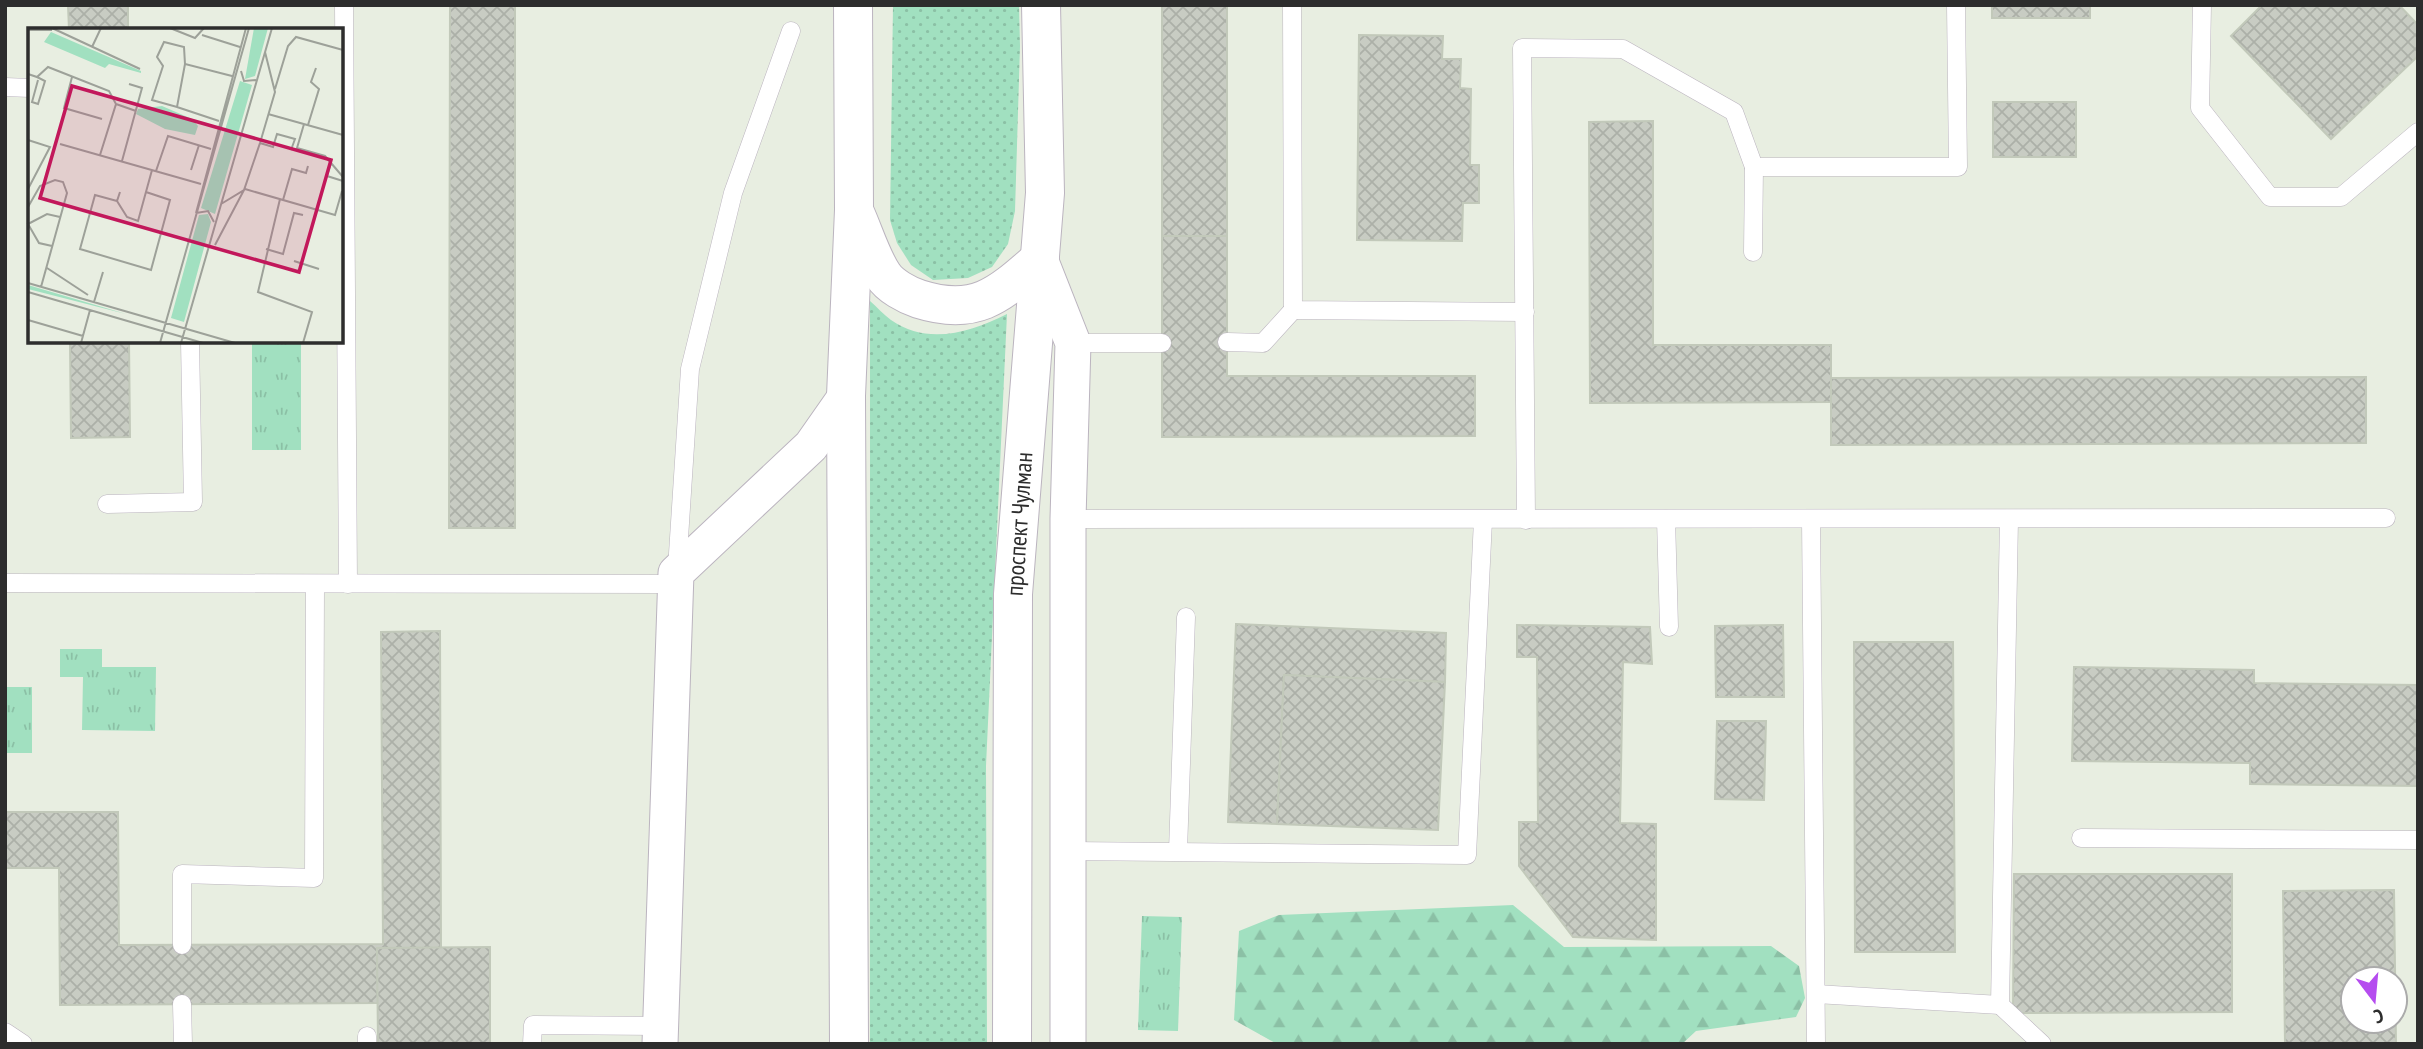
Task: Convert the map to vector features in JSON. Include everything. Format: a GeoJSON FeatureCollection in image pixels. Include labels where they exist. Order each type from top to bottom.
{"type":"FeatureCollection","features":[{"type":"Feature","properties":{"kind":"main road"},"geometry":{"type":"LineString","coordinates":[[849,1044],[846,397],[854,210],[853,5]]}},
{"type":"Feature","properties":{"kind":"main road","name":"проспект Чулман"},"geometry":{"type":"LineString","coordinates":[[1012,1044],[1013,594],[1045,193],[1041,5]]}},
{"type":"Feature","properties":{"kind":"main road"},"geometry":{"type":"LineString","coordinates":[[854,210],[883,276],[908,295],[943,306],[972,304],[1003,291],[1040,259]]}},
{"type":"Feature","properties":{"kind":"street"},"geometry":{"type":"LineString","coordinates":[[1040,259],[1073,343],[1068,519],[1068,1044]]}},
{"type":"Feature","properties":{"kind":"street"},"geometry":{"type":"LineString","coordinates":[[660,1035],[675,579],[811,446],[846,397]]}},
{"type":"Feature","properties":{"kind":"lane"},"geometry":{"type":"LineString","coordinates":[[344,5],[348,583]]}},
{"type":"Feature","properties":{"kind":"lane"},"geometry":{"type":"LineString","coordinates":[[1227,342],[1264,343],[1293,310],[1292,5]]}},
{"type":"Feature","properties":{"kind":"lane"},"geometry":{"type":"LineString","coordinates":[[1754,167],[1958,167],[1956,5]]}},
{"type":"Feature","properties":{"kind":"lane"},"geometry":{"type":"LineString","coordinates":[[2202,5],[2200,108],[2270,197],[2342,197],[2418,132]]}},
{"type":"Feature","properties":{"kind":"lane"},"geometry":{"type":"LineString","coordinates":[[5,583],[315,584],[675,579],[690,369],[733,193],[791,31]]}},
{"type":"Feature","properties":{"kind":"lane"},"geometry":{"type":"LineString","coordinates":[[1525,520],[1522,48],[1623,49],[1734,112],[1754,167],[1753,252]]}},
{"type":"Feature","properties":{"kind":"lane"},"geometry":{"type":"LineString","coordinates":[[5,87],[28,88]]}},
{"type":"Feature","properties":{"kind":"lane"},"geometry":{"type":"LineString","coordinates":[[1293,310],[1525,312]]}},
{"type":"Feature","properties":{"kind":"lane"},"geometry":{"type":"LineString","coordinates":[[107,504],[193,502],[190,343]]}},
{"type":"Feature","properties":{"kind":"lane"},"geometry":{"type":"LineString","coordinates":[[1073,343],[1162,343]]}},
{"type":"Feature","properties":{"kind":"lane"},"geometry":{"type":"LineString","coordinates":[[1068,519],[2386,518]]}},
{"type":"Feature","properties":{"kind":"lane"},"geometry":{"type":"LineString","coordinates":[[1666,519],[1669,626]]}},
{"type":"Feature","properties":{"kind":"lane"},"geometry":{"type":"LineString","coordinates":[[1811,519],[1816,1044]]}},
{"type":"Feature","properties":{"kind":"lane"},"geometry":{"type":"LineString","coordinates":[[2000,1005],[2009,519]]}},
{"type":"Feature","properties":{"kind":"lane"},"geometry":{"type":"LineString","coordinates":[[1069,851],[1467,855],[1483,520]]}},
{"type":"Feature","properties":{"kind":"lane"},"geometry":{"type":"LineString","coordinates":[[182,945],[182,874],[314,878],[315,584]]}},
{"type":"Feature","properties":{"kind":"lane"},"geometry":{"type":"LineString","coordinates":[[1178,851],[1186,617]]}},
{"type":"Feature","properties":{"kind":"lane"},"geometry":{"type":"LineString","coordinates":[[2081,838],[2418,840]]}},
{"type":"Feature","properties":{"kind":"lane"},"geometry":{"type":"LineString","coordinates":[[1816,994],[2000,1005],[2042,1044]]}},
{"type":"Feature","properties":{"kind":"lane"},"geometry":{"type":"LineString","coordinates":[[183,1004],[183,1044]]}},
{"type":"Feature","properties":{"kind":"lane"},"geometry":{"type":"LineString","coordinates":[[533,1044],[533,1025],[660,1035]]}},
{"type":"Feature","properties":{"kind":"lane"},"geometry":{"type":"LineString","coordinates":[[5,1032],[23,1044]]}},
{"type":"Feature","properties":{"kind":"green space"},"geometry":{"type":"Polygon","coordinates":[[[893,5],[1019,5],[1015,211],[1008,244],[992,267],[968,278],[933,280],[911,265],[897,243],[890,220],[893,5]]]}},
{"type":"Feature","properties":{"kind":"green space"},"geometry":{"type":"Polygon","coordinates":[[[870,301],[888,318],[920,333],[949,334],[964,331],[1007,314],[986,766],[987,1044],[870,1044],[870,301]]]}},
{"type":"Feature","properties":{"kind":"green space"},"geometry":{"type":"Polygon","coordinates":[[[252,343],[301,343],[301,450],[252,450],[252,343]]]}},
{"type":"Feature","properties":{"kind":"green space"},"geometry":{"type":"Polygon","coordinates":[[[60,649],[102,649],[102,667],[156,667],[155,731],[82,730],[83,677],[60,677],[60,649]]]}},
{"type":"Feature","properties":{"kind":"green space"},"geometry":{"type":"Polygon","coordinates":[[[5,687],[32,687],[32,753],[5,753],[5,687]]]}},
{"type":"Feature","properties":{"kind":"green space"},"geometry":{"type":"Polygon","coordinates":[[[1513,905],[1564,947],[1771,946],[1799,966],[1805,998],[1796,1017],[1696,1031],[1682,1044],[1277,1044],[1234,1020],[1239,931],[1279,915],[1513,905]]]}},
{"type":"Feature","properties":{"kind":"green space"},"geometry":{"type":"Polygon","coordinates":[[[1142,916],[1182,917],[1178,1031],[1138,1030],[1142,916]]]}},
{"type":"Feature","properties":{"kind":"building"},"geometry":{"type":"Polygon","coordinates":[[[68,5],[128,5],[128,28],[69,28],[68,5]]]}},
{"type":"Feature","properties":{"kind":"building"},"geometry":{"type":"Polygon","coordinates":[[[450,5],[515,5],[515,528],[449,528],[450,5]]]}},
{"type":"Feature","properties":{"kind":"building"},"geometry":{"type":"Polygon","coordinates":[[[1162,5],[1227,5],[1227,236],[1162,236],[1162,5]]]}},
{"type":"Feature","properties":{"kind":"building"},"geometry":{"type":"Polygon","coordinates":[[[1992,5],[2090,5],[2090,18],[1992,18],[1992,5]]]}},
{"type":"Feature","properties":{"kind":"building"},"geometry":{"type":"Polygon","coordinates":[[[2262,5],[2399,5],[2418,25],[2418,56],[2331,139],[2231,36],[2262,5]]]}},
{"type":"Feature","properties":{"kind":"building"},"geometry":{"type":"Polygon","coordinates":[[[1359,35],[1443,36],[1442,59],[1461,59],[1460,88],[1471,89],[1470,165],[1479,165],[1479,203],[1463,203],[1462,241],[1357,240],[1359,35]]]}},
{"type":"Feature","properties":{"kind":"building"},"geometry":{"type":"Polygon","coordinates":[[[1993,102],[2076,102],[2076,157],[1993,157],[1993,102]]]}},
{"type":"Feature","properties":{"kind":"building"},"geometry":{"type":"Polygon","coordinates":[[[1653,121],[1653,345],[1831,345],[1831,402],[1590,403],[1589,122],[1653,121]]]}},
{"type":"Feature","properties":{"kind":"building"},"geometry":{"type":"Polygon","coordinates":[[[1162,236],[1227,236],[1227,376],[1475,376],[1475,436],[1162,437],[1162,236]]]}},
{"type":"Feature","properties":{"kind":"building"},"geometry":{"type":"Polygon","coordinates":[[[70,343],[129,343],[130,437],[71,438],[70,343]]]}},
{"type":"Feature","properties":{"kind":"building"},"geometry":{"type":"Polygon","coordinates":[[[2366,377],[2366,443],[1831,445],[1831,378],[2366,377]]]}},
{"type":"Feature","properties":{"kind":"building"},"geometry":{"type":"Polygon","coordinates":[[[1236,624],[1446,633],[1445,682],[1284,675],[1277,824],[1228,822],[1236,624]]]}},
{"type":"Feature","properties":{"kind":"building"},"geometry":{"type":"Polygon","coordinates":[[[1517,625],[1650,627],[1652,664],[1623,662],[1620,823],[1656,824],[1656,940],[1573,937],[1519,866],[1519,822],[1538,822],[1537,657],[1517,657],[1517,625]]]}},
{"type":"Feature","properties":{"kind":"building"},"geometry":{"type":"Polygon","coordinates":[[[1783,625],[1784,697],[1716,697],[1715,626],[1783,625]]]}},
{"type":"Feature","properties":{"kind":"building"},"geometry":{"type":"Polygon","coordinates":[[[440,631],[441,948],[377,948],[378,1003],[60,1005],[59,868],[5,868],[5,812],[118,812],[119,945],[383,944],[381,632],[440,631]]]}},
{"type":"Feature","properties":{"kind":"building"},"geometry":{"type":"Polygon","coordinates":[[[1854,642],[1953,642],[1955,952],[1855,952],[1854,642]]]}},
{"type":"Feature","properties":{"kind":"building"},"geometry":{"type":"Polygon","coordinates":[[[2074,667],[2254,670],[2254,683],[2418,685],[2418,786],[2250,784],[2250,763],[2072,761],[2074,667]]]}},
{"type":"Feature","properties":{"kind":"building"},"geometry":{"type":"Polygon","coordinates":[[[1284,675],[1445,682],[1438,830],[1277,824],[1284,675]]]}},
{"type":"Feature","properties":{"kind":"building"},"geometry":{"type":"Polygon","coordinates":[[[1717,721],[1766,721],[1764,800],[1715,799],[1717,721]]]}},
{"type":"Feature","properties":{"kind":"building"},"geometry":{"type":"Polygon","coordinates":[[[2014,874],[2232,874],[2232,1012],[2013,1013],[2014,874]]]}},
{"type":"Feature","properties":{"kind":"building"},"geometry":{"type":"Polygon","coordinates":[[[2394,890],[2395,965],[2339,965],[2339,1035],[2396,1035],[2396,1044],[2285,1044],[2283,891],[2394,890]]]}},
{"type":"Feature","properties":{"kind":"building"},"geometry":{"type":"Polygon","coordinates":[[[490,947],[490,1044],[378,1044],[377,948],[490,947]]]}}]}
